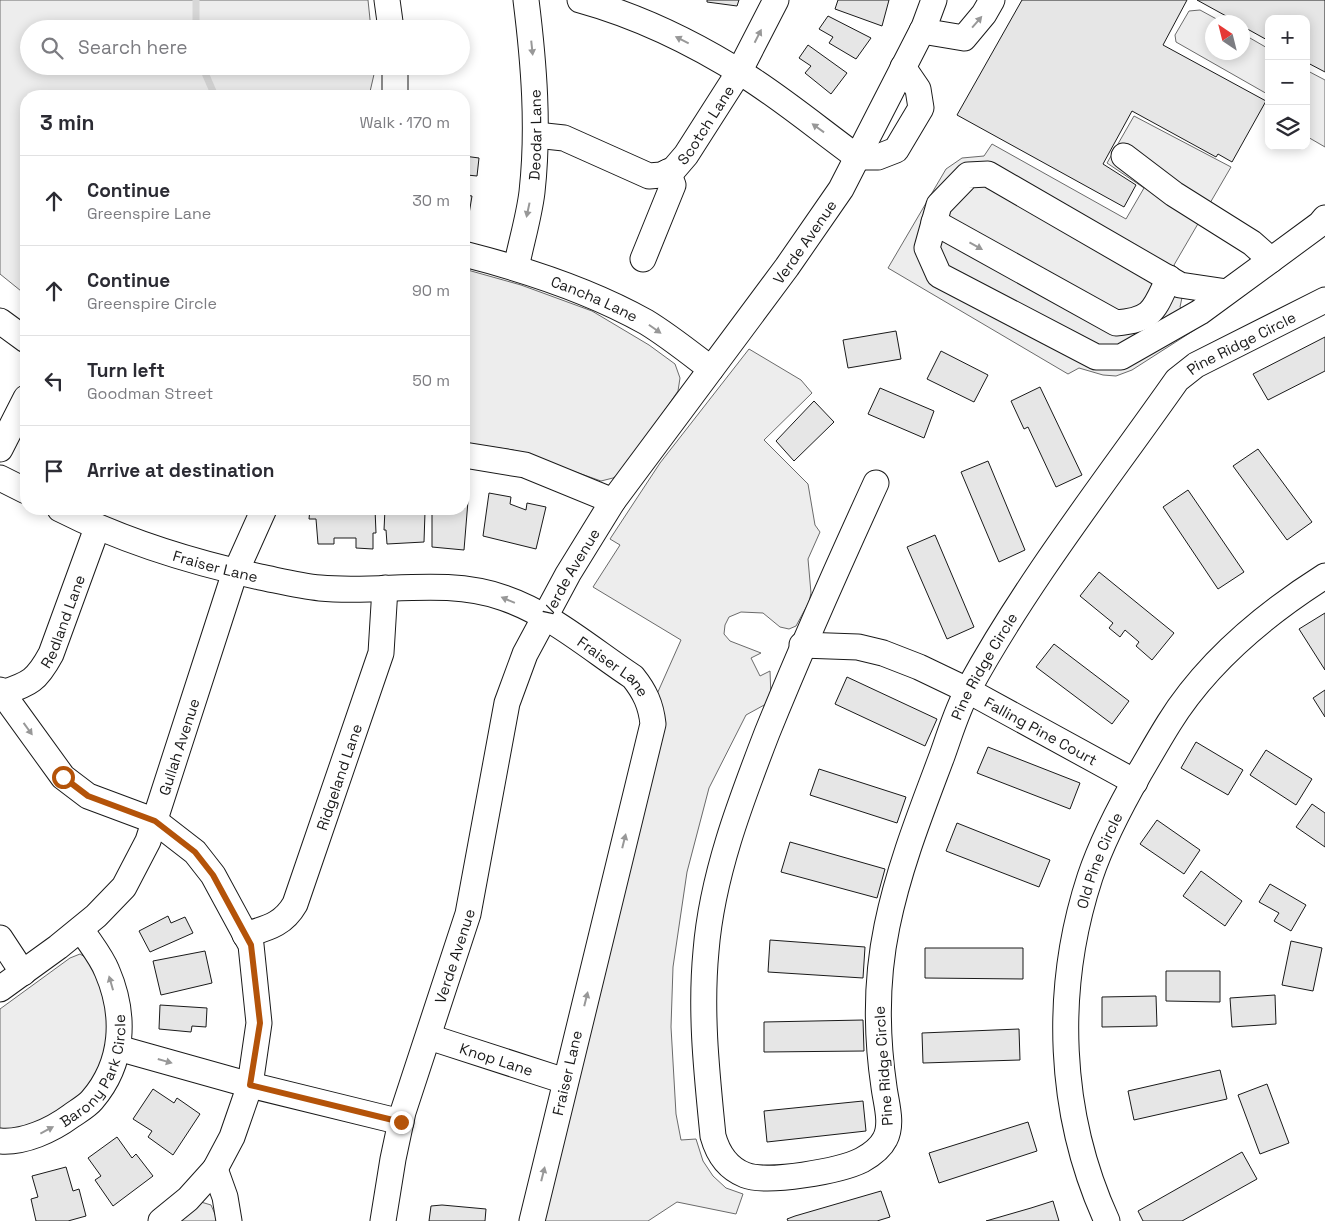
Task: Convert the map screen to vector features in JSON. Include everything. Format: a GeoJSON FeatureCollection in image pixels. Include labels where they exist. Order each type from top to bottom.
{"type":"FeatureCollection","features":[{"type":"Feature","properties":{"kind":"street"},"geometry":{"type":"LineString","coordinates":[[387,0],[390,20]]}},
{"type":"Feature","properties":{"kind":"street","name":"Deodar Lane"},"geometry":{"type":"LineString","coordinates":[[516,268],[532,193],[536,135],[534,72],[526,0]]}},
{"type":"Feature","properties":{"kind":"street"},"geometry":{"type":"LineString","coordinates":[[580,0],[620,11],[641,10],[682,40],[740,72],[857,158],[878,158],[896,150],[920,108],[918,89],[903,68]]}},
{"type":"Feature","properties":{"kind":"street","name":"Scotch Lane"},"geometry":{"type":"LineString","coordinates":[[536,135],[564,138],[649,176],[674,169],[686,155],[740,72],[776,0]]}},
{"type":"Feature","properties":{"kind":"street","name":"Verde Avenue"},"geometry":{"type":"LineString","coordinates":[[383,1221],[401,1122],[468,914],[508,703],[525,654],[568,574],[613,501],[841,188],[922,31],[934,0]]}},
{"type":"Feature","properties":{"kind":"street"},"geometry":{"type":"LineString","coordinates":[[922,31],[964,38],[984,14],[992,0]]}},
{"type":"Feature","properties":{"kind":"street"},"geometry":{"type":"LineString","coordinates":[[395,90],[396,75]]}},
{"type":"Feature","properties":{"kind":"street"},"geometry":{"type":"LineString","coordinates":[[1124,156],[1174,194],[1252,243],[1271,260]]}},
{"type":"Feature","properties":{"kind":"street"},"geometry":{"type":"LineString","coordinates":[[643,259],[673,186],[668,172]]}},
{"type":"Feature","properties":{"kind":"street"},"geometry":{"type":"LineString","coordinates":[[1227,292],[1180,284],[988,174],[968,175],[939,205],[926,248],[939,275],[1096,357],[1121,357],[1200,312],[1271,260],[1325,218]]}},
{"type":"Feature","properties":{"kind":"street"},"geometry":{"type":"LineString","coordinates":[[934,222],[1116,323],[1135,322],[1153,312],[1169,278]]}},
{"type":"Feature","properties":{"kind":"street","name":"Cancha Lane"},"geometry":{"type":"LineString","coordinates":[[470,256],[516,268],[585,292],[647,323],[711,369]]}},
{"type":"Feature","properties":{"kind":"street","name":"Pine Ridge Circle"},"geometry":{"type":"LineString","coordinates":[[876,483],[802,644],[742,798],[714,899],[706,950],[704,1044],[713,1136],[717,1150],[731,1168],[757,1179],[772,1180],[852,1164],[865,1158],[886,1138],[888,1116],[879,1055],[878,1016],[880,976],[887,927],[916,824],[967,690],[1030,588],[1176,380],[1196,365],[1325,300]]}},
{"type":"Feature","properties":{"kind":"street"},"geometry":{"type":"LineString","coordinates":[[0,321],[20,336]]}},
{"type":"Feature","properties":{"kind":"street"},"geometry":{"type":"LineString","coordinates":[[1129,322],[1138,347]]}},
{"type":"Feature","properties":{"kind":"street"},"geometry":{"type":"LineString","coordinates":[[0,449],[20,410]]}},
{"type":"Feature","properties":{"kind":"street"},"geometry":{"type":"LineString","coordinates":[[470,456],[525,465],[613,501]]}},
{"type":"Feature","properties":{"kind":"street"},"geometry":{"type":"LineString","coordinates":[[0,478],[20,488]]}},
{"type":"Feature","properties":{"kind":"street","name":"Fraiser Lane"},"geometry":{"type":"LineString","coordinates":[[72,515],[97,528],[197,562],[236,572],[320,588],[444,587],[481,592],[505,598],[544,618],[633,677],[644,690],[651,708],[653,724],[532,1221]]}},
{"type":"Feature","properties":{"kind":"street","name":"Gullah Avenue"},"geometry":{"type":"LineString","coordinates":[[0,990],[81,929],[124,887],[148,841],[236,572],[261,515]]}},
{"type":"Feature","properties":{"kind":"street","name":"Redland Lane"},"geometry":{"type":"LineString","coordinates":[[1,691],[28,685],[41,672],[51,654],[97,528]]}},
{"type":"Feature","properties":{"kind":"street","name":"Old Pine Circle"},"geometry":{"type":"LineString","coordinates":[[1107,1221],[1082,1158],[1073,1120],[1068,1086],[1066,1011],[1070,968],[1077,924],[1090,877],[1108,833],[1135,782],[1170,721],[1205,675],[1235,644],[1272,612],[1325,576]]}},
{"type":"Feature","properties":{"kind":"street","name":"Ridgeland Lane"},"geometry":{"type":"LineString","coordinates":[[245,935],[274,926],[288,916],[294,904],[381,652],[384,588]]}},
{"type":"Feature","properties":{"kind":"street","name":"Falling Pine Court"},"geometry":{"type":"LineString","coordinates":[[802,644],[858,647],[882,653],[919,667],[967,690],[1135,782]]}},
{"type":"Feature","properties":{"kind":"street"},"geometry":{"type":"LineString","coordinates":[[1,691],[63,777],[76,788],[88,796],[155,821],[195,852],[213,875],[251,945],[260,1023],[250,1085],[232,1137],[215,1169],[188,1199],[161,1221]]}},
{"type":"Feature","properties":{"kind":"street","name":"Barony Park Circle"},"geometry":{"type":"LineString","coordinates":[[0,1142],[38,1134],[66,1120],[92,1101],[113,1070],[118,1048],[118,1006],[107,970],[81,929]]}},
{"type":"Feature","properties":{"kind":"street"},"geometry":{"type":"LineString","coordinates":[[0,938],[23,973]]}},
{"type":"Feature","properties":{"kind":"street","name":"Knop Lane"},"geometry":{"type":"LineString","coordinates":[[429,1037],[565,1081]]}},
{"type":"Feature","properties":{"kind":"street"},"geometry":{"type":"LineString","coordinates":[[118,1048],[250,1085],[401,1122]]}},
{"type":"Feature","properties":{"kind":"street"},"geometry":{"type":"LineString","coordinates":[[215,1169],[227,1205],[228,1221]]}},
{"type":"Feature","properties":{"kind":"shaded area"},"geometry":{"type":"Polygon","coordinates":[[[0,0],[368,0],[370,20],[20,20],[20,75],[374,75],[370,90],[20,90],[20,290],[0,274],[0,0]]]}},
{"type":"Feature","properties":{"kind":"shaded area"},"geometry":{"type":"Polygon","coordinates":[[[1200,10],[1209,15],[1205,15],[1205,59],[1176,42],[1175,35],[1189,11],[1200,10]]]}},
{"type":"Feature","properties":{"kind":"shaded area"},"geometry":{"type":"Polygon","coordinates":[[[1250,38],[1265,47],[1265,93],[1208,60],[1250,60],[1250,38]]]}},
{"type":"Feature","properties":{"kind":"shaded area"},"geometry":{"type":"Polygon","coordinates":[[[1310,72],[1325,80],[1325,147],[1310,138],[1310,72]]]}},
{"type":"Feature","properties":{"kind":"shaded area"},"geometry":{"type":"Polygon","coordinates":[[[1134,116],[1231,167],[1174,265],[1178,271],[1187,274],[1180,307],[1196,329],[1132,370],[1116,376],[1103,375],[1079,368],[1068,374],[888,268],[946,169],[962,158],[984,156],[992,144],[1126,219],[1144,188],[1107,163],[1134,116]]]}},
{"type":"Feature","properties":{"kind":"shaded area"},"geometry":{"type":"Polygon","coordinates":[[[470,271],[521,285],[592,311],[649,345],[675,364],[680,378],[678,391],[623,471],[613,478],[601,481],[513,450],[470,444],[470,271]]]}},
{"type":"Feature","properties":{"kind":"shaded area"},"geometry":{"type":"Polygon","coordinates":[[[749,349],[801,380],[812,393],[764,440],[808,484],[815,525],[820,532],[808,559],[811,593],[809,602],[796,626],[789,629],[780,627],[763,613],[741,612],[729,617],[725,625],[724,634],[730,641],[761,653],[751,658],[760,676],[770,671],[771,697],[766,704],[746,715],[709,788],[687,872],[673,967],[671,1027],[676,1114],[681,1140],[696,1139],[703,1161],[713,1176],[726,1188],[743,1194],[736,1214],[677,1202],[648,1221],[538,1221],[657,694],[681,640],[593,587],[620,545],[610,539],[660,463],[749,349]]]}},
{"type":"Feature","properties":{"kind":"shaded area"},"geometry":{"type":"Polygon","coordinates":[[[80,954],[90,960],[106,985],[110,1046],[85,1092],[41,1122],[20,1128],[0,1129],[0,1009],[70,958],[80,954]]]}},
{"type":"Feature","properties":{"kind":"shaded area"},"geometry":{"type":"Polygon","coordinates":[[[201,1202],[211,1205],[218,1221],[176,1221],[201,1202]]]}},
{"type":"Feature","properties":{"kind":"building"},"geometry":{"type":"Polygon","coordinates":[[[707,0],[739,0],[737,6],[707,2],[707,0]]]}},
{"type":"Feature","properties":{"kind":"building"},"geometry":{"type":"Polygon","coordinates":[[[838,0],[889,0],[882,26],[835,9],[838,0]]]}},
{"type":"Feature","properties":{"kind":"building"},"geometry":{"type":"Polygon","coordinates":[[[1022,0],[1187,0],[1163,45],[1265,100],[1232,162],[1218,154],[1216,157],[1132,111],[1103,164],[1136,185],[1124,207],[957,115],[1022,0]]]}},
{"type":"Feature","properties":{"kind":"building"},"geometry":{"type":"Polygon","coordinates":[[[1197,0],[1325,0],[1325,72],[1310,64],[1310,15],[1265,15],[1265,39],[1250,30],[1250,15],[1224,15],[1197,0]]]}},
{"type":"Feature","properties":{"kind":"building"},"geometry":{"type":"Polygon","coordinates":[[[828,16],[871,38],[856,59],[829,43],[833,37],[819,29],[828,16]]]}},
{"type":"Feature","properties":{"kind":"building"},"geometry":{"type":"Polygon","coordinates":[[[808,45],[847,73],[831,94],[805,73],[811,66],[799,58],[808,45]]]}},
{"type":"Feature","properties":{"kind":"building"},"geometry":{"type":"Polygon","coordinates":[[[470,157],[479,158],[477,176],[470,175],[470,157]]]}},
{"type":"Feature","properties":{"kind":"building"},"geometry":{"type":"Polygon","coordinates":[[[896,331],[901,359],[848,368],[843,340],[896,331]]]}},
{"type":"Feature","properties":{"kind":"building"},"geometry":{"type":"Polygon","coordinates":[[[1325,337],[1325,371],[1268,400],[1253,374],[1325,337]]]}},
{"type":"Feature","properties":{"kind":"building"},"geometry":{"type":"Polygon","coordinates":[[[941,351],[988,375],[974,402],[927,379],[941,351]]]}},
{"type":"Feature","properties":{"kind":"building"},"geometry":{"type":"Polygon","coordinates":[[[1040,387],[1082,475],[1056,487],[1028,427],[1024,429],[1011,401],[1040,387]]]}},
{"type":"Feature","properties":{"kind":"building"},"geometry":{"type":"Polygon","coordinates":[[[880,388],[934,411],[924,438],[868,414],[880,388]]]}},
{"type":"Feature","properties":{"kind":"building"},"geometry":{"type":"Polygon","coordinates":[[[814,401],[834,422],[794,461],[776,441],[814,401]]]}},
{"type":"Feature","properties":{"kind":"building"},"geometry":{"type":"Polygon","coordinates":[[[1258,449],[1312,522],[1287,540],[1233,466],[1258,449]]]}},
{"type":"Feature","properties":{"kind":"building"},"geometry":{"type":"Polygon","coordinates":[[[988,461],[1025,550],[999,562],[961,472],[988,461]]]}},
{"type":"Feature","properties":{"kind":"building"},"geometry":{"type":"Polygon","coordinates":[[[1188,490],[1244,572],[1218,589],[1163,507],[1188,490]]]}},
{"type":"Feature","properties":{"kind":"building"},"geometry":{"type":"Polygon","coordinates":[[[489,493],[511,497],[510,504],[526,510],[527,503],[546,507],[536,549],[483,536],[489,493]]]}},
{"type":"Feature","properties":{"kind":"building"},"geometry":{"type":"Polygon","coordinates":[[[309,515],[375,515],[376,533],[373,533],[373,549],[356,548],[356,538],[334,538],[334,544],[318,544],[316,519],[309,519],[309,515]]]}},
{"type":"Feature","properties":{"kind":"building"},"geometry":{"type":"Polygon","coordinates":[[[385,515],[425,515],[424,542],[387,544],[386,530],[384,530],[385,515]]]}},
{"type":"Feature","properties":{"kind":"building"},"geometry":{"type":"Polygon","coordinates":[[[432,515],[467,515],[464,550],[432,547],[432,515]]]}},
{"type":"Feature","properties":{"kind":"building"},"geometry":{"type":"Polygon","coordinates":[[[935,535],[974,627],[947,639],[907,547],[935,535]]]}},
{"type":"Feature","properties":{"kind":"building"},"geometry":{"type":"Polygon","coordinates":[[[1099,572],[1174,633],[1152,660],[1136,646],[1139,642],[1125,630],[1120,637],[1109,628],[1113,623],[1080,596],[1099,572]]]}},
{"type":"Feature","properties":{"kind":"building"},"geometry":{"type":"Polygon","coordinates":[[[1325,613],[1325,670],[1299,629],[1325,613]]]}},
{"type":"Feature","properties":{"kind":"building"},"geometry":{"type":"Polygon","coordinates":[[[1054,644],[1129,701],[1112,724],[1036,667],[1054,644]]]}},
{"type":"Feature","properties":{"kind":"building"},"geometry":{"type":"Polygon","coordinates":[[[847,677],[937,719],[925,746],[835,704],[847,677]]]}},
{"type":"Feature","properties":{"kind":"building"},"geometry":{"type":"Polygon","coordinates":[[[1325,690],[1325,717],[1313,698],[1325,690]]]}},
{"type":"Feature","properties":{"kind":"building"},"geometry":{"type":"Polygon","coordinates":[[[1196,742],[1243,770],[1228,795],[1181,768],[1196,742]]]}},
{"type":"Feature","properties":{"kind":"building"},"geometry":{"type":"Polygon","coordinates":[[[988,747],[1080,783],[1070,809],[977,773],[988,747]]]}},
{"type":"Feature","properties":{"kind":"building"},"geometry":{"type":"Polygon","coordinates":[[[1266,750],[1312,779],[1296,805],[1250,775],[1266,750]]]}},
{"type":"Feature","properties":{"kind":"building"},"geometry":{"type":"Polygon","coordinates":[[[819,769],[906,797],[897,823],[810,795],[819,769]]]}},
{"type":"Feature","properties":{"kind":"building"},"geometry":{"type":"Polygon","coordinates":[[[1312,804],[1325,813],[1325,847],[1296,827],[1312,804]]]}},
{"type":"Feature","properties":{"kind":"building"},"geometry":{"type":"Polygon","coordinates":[[[1157,820],[1200,850],[1184,874],[1140,844],[1157,820]]]}},
{"type":"Feature","properties":{"kind":"building"},"geometry":{"type":"Polygon","coordinates":[[[957,823],[1050,860],[1039,887],[946,851],[957,823]]]}},
{"type":"Feature","properties":{"kind":"building"},"geometry":{"type":"Polygon","coordinates":[[[790,842],[885,869],[877,898],[781,872],[790,842]]]}},
{"type":"Feature","properties":{"kind":"building"},"geometry":{"type":"Polygon","coordinates":[[[1201,871],[1242,901],[1225,926],[1183,896],[1201,871]]]}},
{"type":"Feature","properties":{"kind":"building"},"geometry":{"type":"Polygon","coordinates":[[[1270,884],[1306,905],[1291,931],[1274,921],[1279,913],[1259,902],[1270,884]]]}},
{"type":"Feature","properties":{"kind":"building"},"geometry":{"type":"Polygon","coordinates":[[[168,916],[171,923],[185,917],[193,933],[150,952],[139,931],[168,916]]]}},
{"type":"Feature","properties":{"kind":"building"},"geometry":{"type":"Polygon","coordinates":[[[770,940],[865,947],[863,978],[768,972],[770,940]]]}},
{"type":"Feature","properties":{"kind":"building"},"geometry":{"type":"Polygon","coordinates":[[[1291,941],[1322,948],[1313,991],[1282,985],[1291,941]]]}},
{"type":"Feature","properties":{"kind":"building"},"geometry":{"type":"Polygon","coordinates":[[[925,948],[1023,948],[1023,979],[925,978],[925,948]]]}},
{"type":"Feature","properties":{"kind":"building"},"geometry":{"type":"Polygon","coordinates":[[[205,951],[212,983],[161,995],[153,961],[205,951]]]}},
{"type":"Feature","properties":{"kind":"building"},"geometry":{"type":"Polygon","coordinates":[[[1166,971],[1220,971],[1220,1002],[1166,1001],[1166,971]]]}},
{"type":"Feature","properties":{"kind":"building"},"geometry":{"type":"Polygon","coordinates":[[[1275,995],[1276,1024],[1232,1027],[1230,998],[1275,995]]]}},
{"type":"Feature","properties":{"kind":"building"},"geometry":{"type":"Polygon","coordinates":[[[1156,996],[1157,1026],[1102,1027],[1102,997],[1156,996]]]}},
{"type":"Feature","properties":{"kind":"building"},"geometry":{"type":"Polygon","coordinates":[[[160,1005],[207,1008],[206,1027],[192,1026],[191,1032],[159,1029],[160,1005]]]}},
{"type":"Feature","properties":{"kind":"building"},"geometry":{"type":"Polygon","coordinates":[[[863,1020],[864,1051],[764,1052],[764,1022],[863,1020]]]}},
{"type":"Feature","properties":{"kind":"building"},"geometry":{"type":"Polygon","coordinates":[[[1019,1029],[1020,1060],[923,1063],[922,1033],[1019,1029]]]}},
{"type":"Feature","properties":{"kind":"building"},"geometry":{"type":"Polygon","coordinates":[[[1220,1070],[1227,1099],[1134,1120],[1128,1091],[1220,1070]]]}},
{"type":"Feature","properties":{"kind":"building"},"geometry":{"type":"Polygon","coordinates":[[[1267,1084],[1289,1143],[1260,1154],[1238,1095],[1267,1084]]]}},
{"type":"Feature","properties":{"kind":"building"},"geometry":{"type":"Polygon","coordinates":[[[153,1089],[174,1103],[177,1098],[200,1114],[173,1155],[148,1137],[152,1131],[133,1119],[153,1089]]]}},
{"type":"Feature","properties":{"kind":"building"},"geometry":{"type":"Polygon","coordinates":[[[863,1101],[866,1131],[767,1142],[764,1111],[863,1101]]]}},
{"type":"Feature","properties":{"kind":"building"},"geometry":{"type":"Polygon","coordinates":[[[1028,1122],[1037,1151],[939,1183],[929,1153],[1028,1122]]]}},
{"type":"Feature","properties":{"kind":"building"},"geometry":{"type":"Polygon","coordinates":[[[117,1137],[132,1158],[136,1154],[153,1176],[113,1206],[95,1180],[101,1176],[88,1158],[117,1137]]]}},
{"type":"Feature","properties":{"kind":"building"},"geometry":{"type":"Polygon","coordinates":[[[1242,1152],[1257,1179],[1182,1221],[1143,1221],[1138,1211],[1242,1152]]]}},
{"type":"Feature","properties":{"kind":"building"},"geometry":{"type":"Polygon","coordinates":[[[66,1167],[73,1191],[79,1189],[86,1216],[68,1221],[36,1221],[31,1199],[38,1197],[32,1176],[66,1167]]]}},
{"type":"Feature","properties":{"kind":"building"},"geometry":{"type":"Polygon","coordinates":[[[881,1191],[890,1217],[877,1221],[788,1221],[787,1219],[795,1216],[881,1191]]]}},
{"type":"Feature","properties":{"kind":"building"},"geometry":{"type":"Polygon","coordinates":[[[1053,1201],[1059,1221],[986,1221],[1031,1208],[1053,1201]]]}},
{"type":"Feature","properties":{"kind":"building"},"geometry":{"type":"Polygon","coordinates":[[[442,1205],[486,1209],[485,1221],[429,1221],[431,1206],[442,1205]]]}},
{"type":"Feature","properties":{"kind":"waterway"},"geometry":{"type":"LineString","coordinates":[[196,0],[196,20]]}},
{"type":"Feature","properties":{"kind":"waterway"},"geometry":{"type":"LineString","coordinates":[[206,75],[212,90]]}},
{"type":"Feature","properties":{"kind":"route"},"geometry":{"type":"LineString","coordinates":[[63,777],[88,796],[155,821],[195,852],[213,875],[251,945],[260,1023],[250,1085],[401,1122]]}}]}
